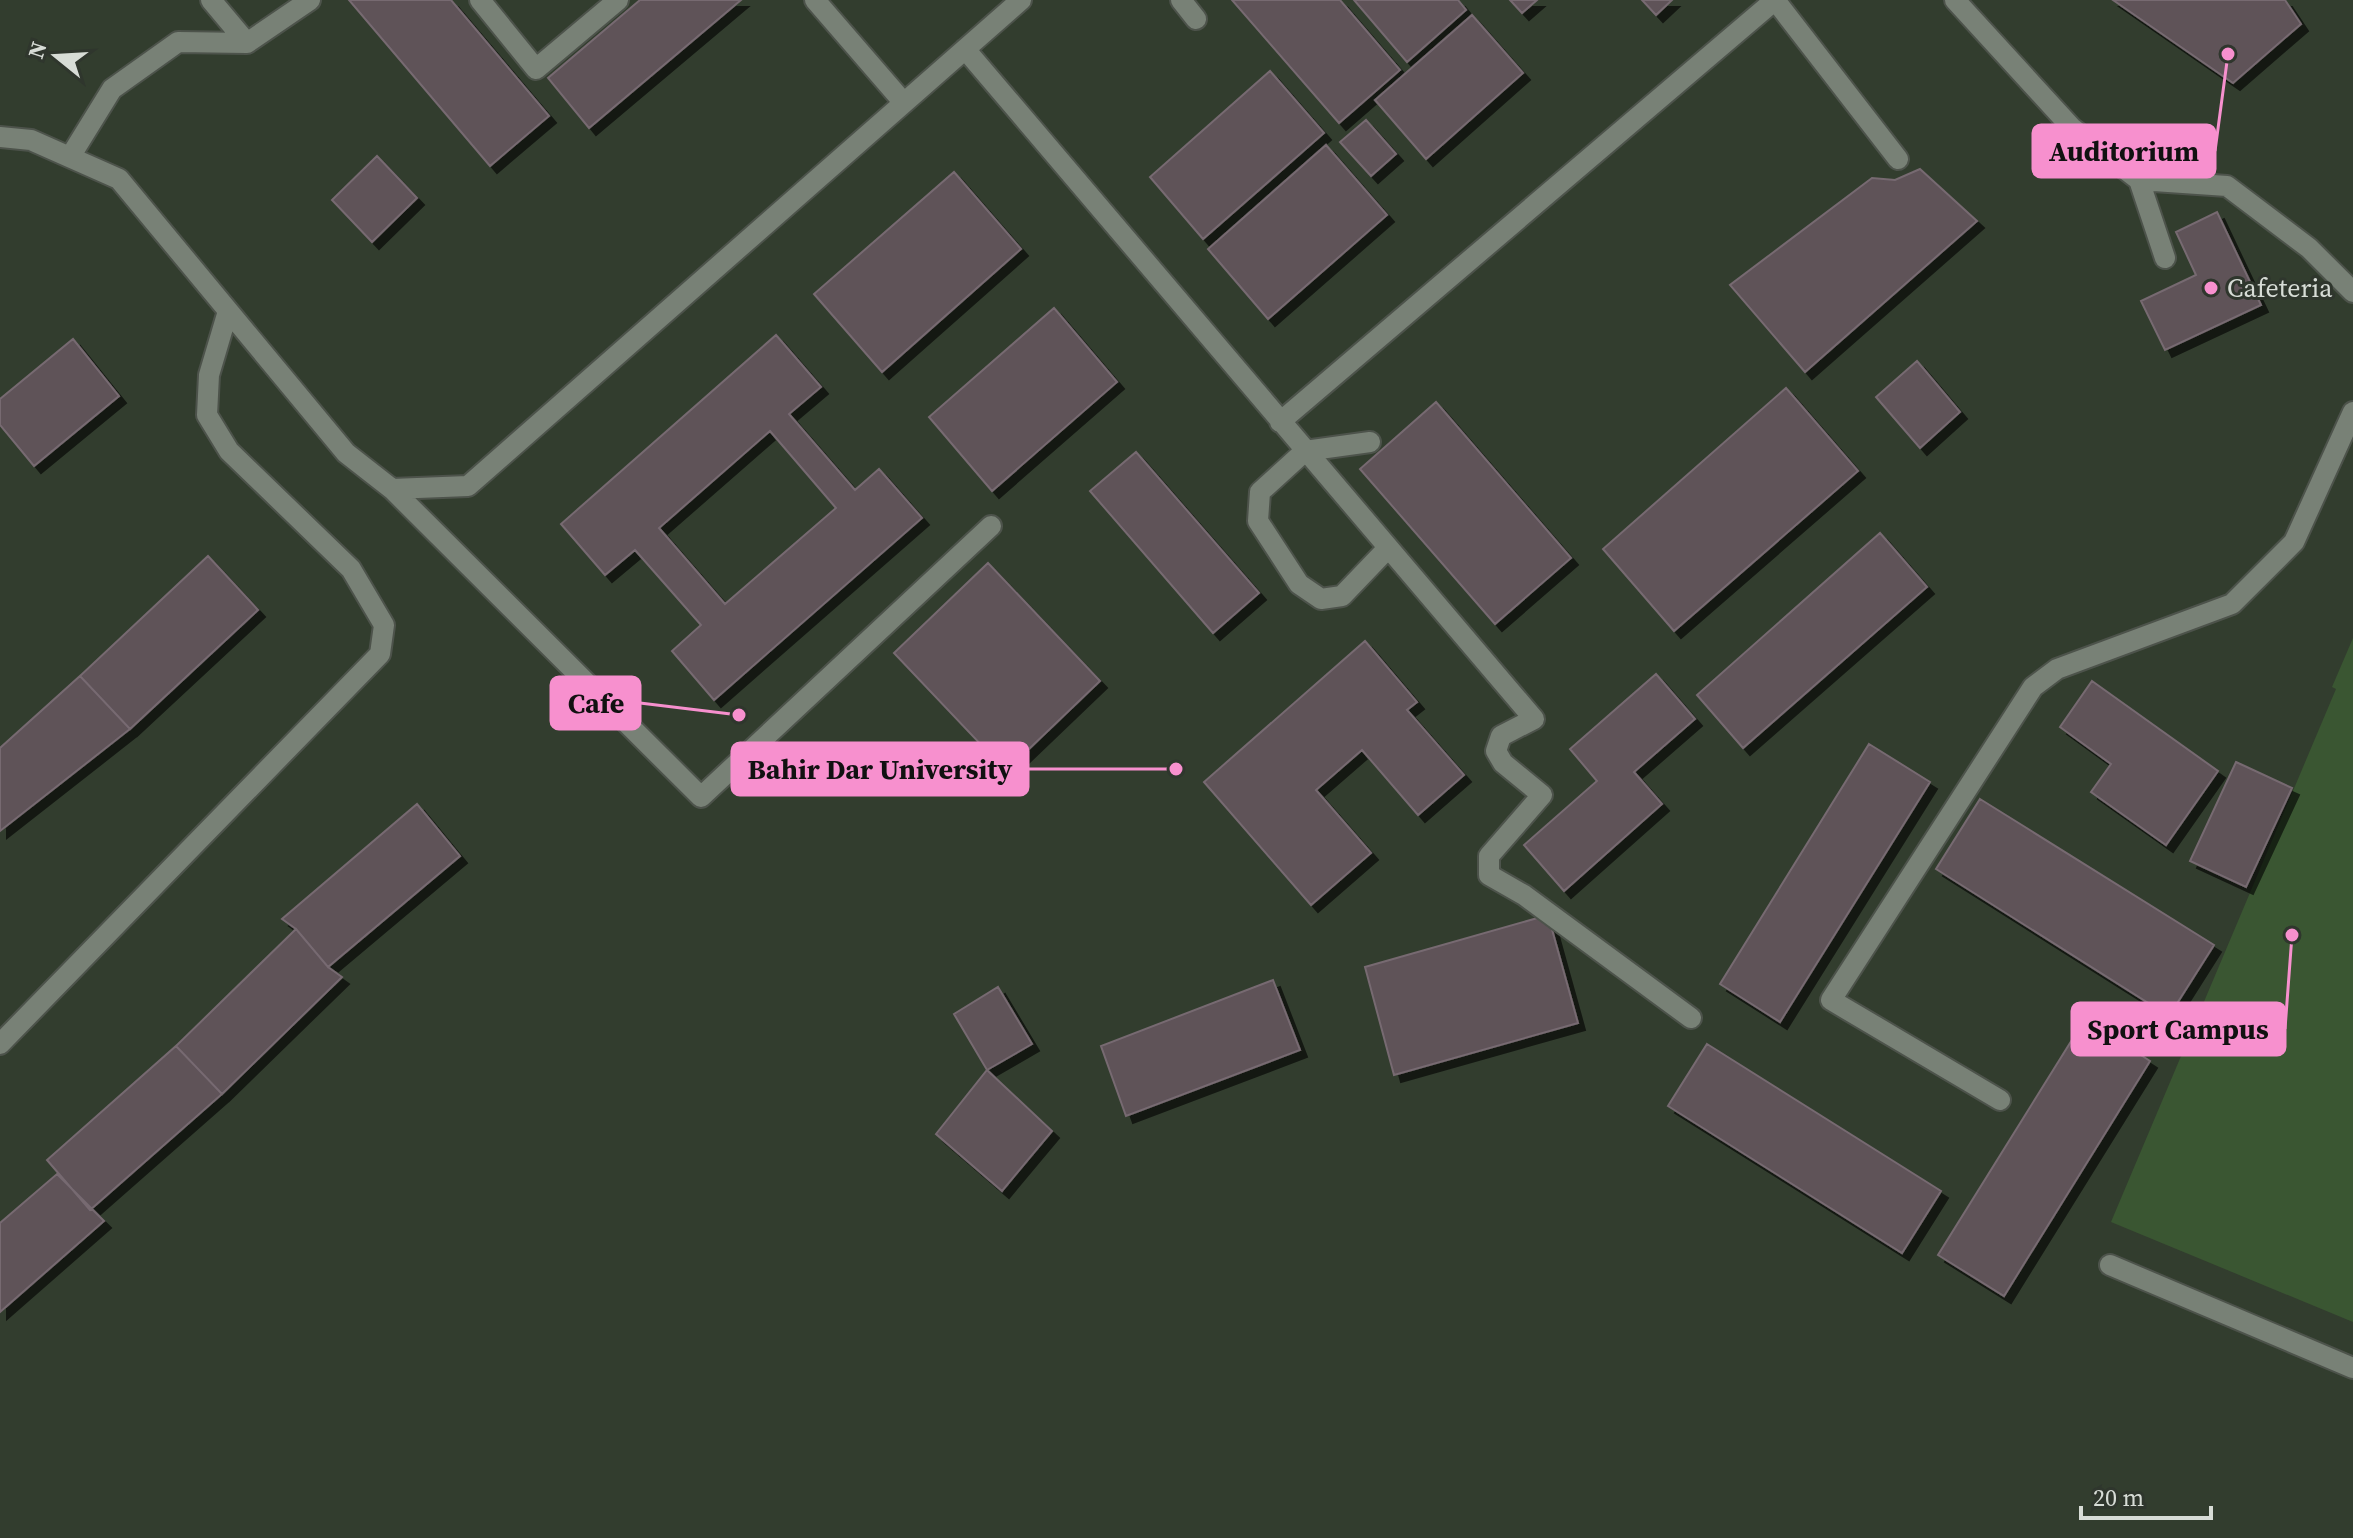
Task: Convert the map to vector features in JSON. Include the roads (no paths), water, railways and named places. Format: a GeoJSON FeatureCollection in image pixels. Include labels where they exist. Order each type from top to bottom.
{"type":"FeatureCollection","features":[{"type":"Feature","properties":{"kind":"lane"},"geometry":{"type":"LineString","coordinates":[[211,0],[247,43]]}},
{"type":"Feature","properties":{"kind":"lane"},"geometry":{"type":"LineString","coordinates":[[70,157],[112,89],[178,42],[247,43],[310,0]]}},
{"type":"Feature","properties":{"kind":"lane"},"geometry":{"type":"LineString","coordinates":[[480,0],[536,69],[612,2]]}},
{"type":"Feature","properties":{"kind":"lane"},"geometry":{"type":"LineString","coordinates":[[815,0],[904,103]]}},
{"type":"Feature","properties":{"kind":"lane"},"geometry":{"type":"LineString","coordinates":[[392,489],[468,486],[1021,0]]}},
{"type":"Feature","properties":{"kind":"lane"},"geometry":{"type":"LineString","coordinates":[[1181,0],[1196,19]]}},
{"type":"Feature","properties":{"kind":"lane"},"geometry":{"type":"LineString","coordinates":[[1280,422],[1775,0],[1898,159]]}},
{"type":"Feature","properties":{"kind":"lane"},"geometry":{"type":"LineString","coordinates":[[1955,0],[2072,128],[2139,180],[2165,258]]}},
{"type":"Feature","properties":{"kind":"lane"},"geometry":{"type":"LineString","coordinates":[[965,49],[1534,719],[1501,736],[1496,751],[1503,763],[1542,795],[1489,856],[1489,875],[1524,895],[1691,1018]]}},
{"type":"Feature","properties":{"kind":"lane"},"geometry":{"type":"LineString","coordinates":[[0,137],[31,140],[119,179],[346,453],[392,489],[701,797],[991,526]]}},
{"type":"Feature","properties":{"kind":"lane"},"geometry":{"type":"LineString","coordinates":[[2139,180],[2227,186],[2309,248],[2353,292]]}},
{"type":"Feature","properties":{"kind":"lane"},"geometry":{"type":"LineString","coordinates":[[0,1044],[380,654],[384,625],[351,569],[229,451],[207,415],[209,375],[228,311]]}},
{"type":"Feature","properties":{"kind":"lane"},"geometry":{"type":"LineString","coordinates":[[2000,1100],[1831,1000],[2033,687],[2057,669],[2232,604],[2294,542],[2353,412]]}},
{"type":"Feature","properties":{"kind":"lane"},"geometry":{"type":"LineString","coordinates":[[1370,442],[1305,451],[1260,492],[1256,507],[1258,521],[1299,584],[1321,599],[1342,596],[1388,548]]}},
{"type":"Feature","properties":{"kind":"lane"},"geometry":{"type":"LineString","coordinates":[[2110,1265],[2353,1368]]}},
{"type":"Feature","properties":{"kind":"place","name":"Auditorium"},"geometry":{"type":"Point","coordinates":[2228,54]}},
{"type":"Feature","properties":{"kind":"place","name":"Cafeteria"},"geometry":{"type":"Point","coordinates":[2211,288]}},
{"type":"Feature","properties":{"kind":"place","name":"Cafe"},"geometry":{"type":"Point","coordinates":[739,715]}},
{"type":"Feature","properties":{"kind":"place","name":"Bahir Dar University"},"geometry":{"type":"Point","coordinates":[1176,769]}},
{"type":"Feature","properties":{"kind":"place","name":"Sport Campus"},"geometry":{"type":"Point","coordinates":[2292,935]}}]}
